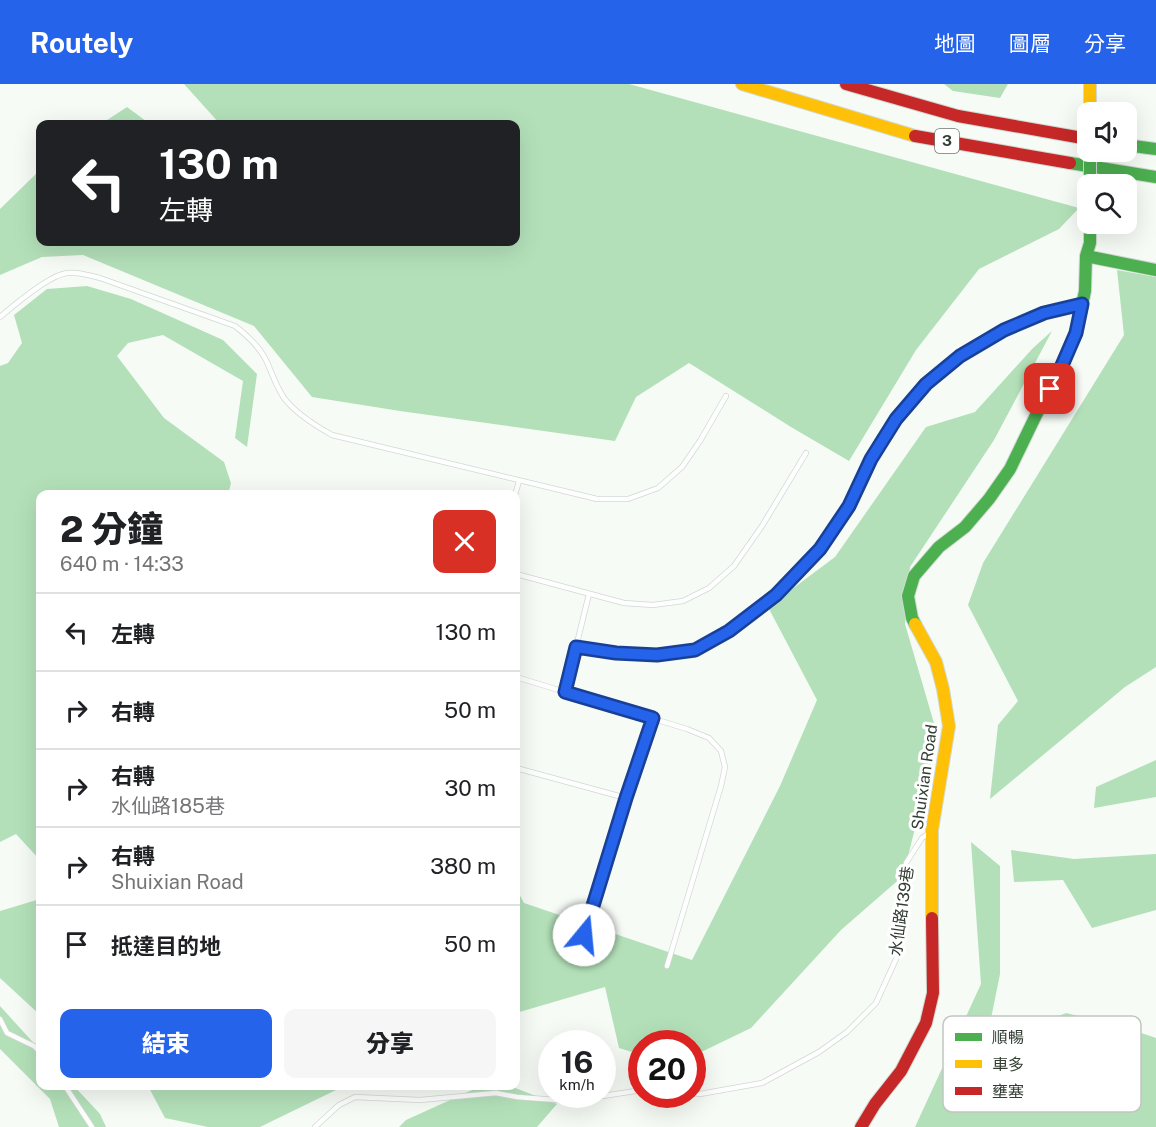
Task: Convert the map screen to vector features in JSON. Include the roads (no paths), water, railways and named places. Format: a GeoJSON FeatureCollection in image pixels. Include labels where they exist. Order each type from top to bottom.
{"type":"FeatureCollection","features":[{"type":"Feature","properties":{"kind":"main road","name":"3"},"geometry":{"type":"LineString","coordinates":[[742,84],[916,136],[1156,177]]}},
{"type":"Feature","properties":{"kind":"main road","name":"3"},"geometry":{"type":"LineString","coordinates":[[846,84],[958,116],[1077,137]]}},
{"type":"Feature","properties":{"kind":"main road"},"geometry":{"type":"LineString","coordinates":[[884,84],[958,116]]}},
{"type":"Feature","properties":{"kind":"main road"},"geometry":{"type":"LineString","coordinates":[[1090,84],[1090,102]]}},
{"type":"Feature","properties":{"kind":"main road"},"geometry":{"type":"LineString","coordinates":[[1137,146],[1156,149]]}},
{"type":"Feature","properties":{"kind":"main road","name":"Shuixian Road"},"geometry":{"type":"LineString","coordinates":[[861,1127],[875,1104],[901,1071],[926,1023],[933,993],[932,831],[949,726],[936,662],[912,618],[908,596],[914,576],[939,547],[965,527],[1010,469],[1060,370],[1076,333],[1085,291],[1086,256],[1090,234]]}},
{"type":"Feature","properties":{"kind":"main road"},"geometry":{"type":"LineString","coordinates":[[1086,256],[1156,270]]}},
{"type":"Feature","properties":{"kind":"lane"},"geometry":{"type":"LineString","coordinates":[[0,317],[55,276],[69,272],[100,278],[235,326],[253,340],[266,359],[285,400],[298,413],[332,435],[597,500],[628,499],[658,488],[682,467],[726,396]]}},
{"type":"Feature","properties":{"kind":"lane"},"geometry":{"type":"LineString","coordinates":[[576,647],[616,653],[657,655],[695,650],[729,631],[776,595],[820,549],[849,506],[871,459],[896,419],[926,384],[960,356],[1004,330],[1044,313],[1082,304]]}},
{"type":"Feature","properties":{"kind":"lane"},"geometry":{"type":"LineString","coordinates":[[520,575],[624,603],[653,605],[683,601],[709,588],[734,566],[762,526],[806,453]]}},
{"type":"Feature","properties":{"kind":"lane"},"geometry":{"type":"LineString","coordinates":[[516,490],[519,481]]}},
{"type":"Feature","properties":{"kind":"lane"},"geometry":{"type":"LineString","coordinates":[[565,692],[589,594]]}},
{"type":"Feature","properties":{"kind":"lane"},"geometry":{"type":"LineString","coordinates":[[520,678],[653,718],[709,738],[721,752],[725,767],[721,786],[667,966]]}},
{"type":"Feature","properties":{"kind":"lane"},"geometry":{"type":"LineString","coordinates":[[584,935],[653,718]]}},
{"type":"Feature","properties":{"kind":"lane"},"geometry":{"type":"LineString","coordinates":[[520,769],[626,798]]}},
{"type":"Feature","properties":{"kind":"lane","name":"水仙路139巷"},"geometry":{"type":"LineString","coordinates":[[706,1093],[762,1083],[819,1052],[847,1032],[876,1003],[897,957],[906,863],[922,838],[932,831]]}},
{"type":"Feature","properties":{"kind":"lane"},"geometry":{"type":"LineString","coordinates":[[0,1019],[7,1033],[36,1048]]}},
{"type":"Feature","properties":{"kind":"lane"},"geometry":{"type":"LineString","coordinates":[[68,1090],[92,1127]]}},
{"type":"Feature","properties":{"kind":"lane"},"geometry":{"type":"LineString","coordinates":[[315,1127],[339,1104],[355,1097],[420,1100],[496,1094],[570,1101],[628,1092]]}}]}
